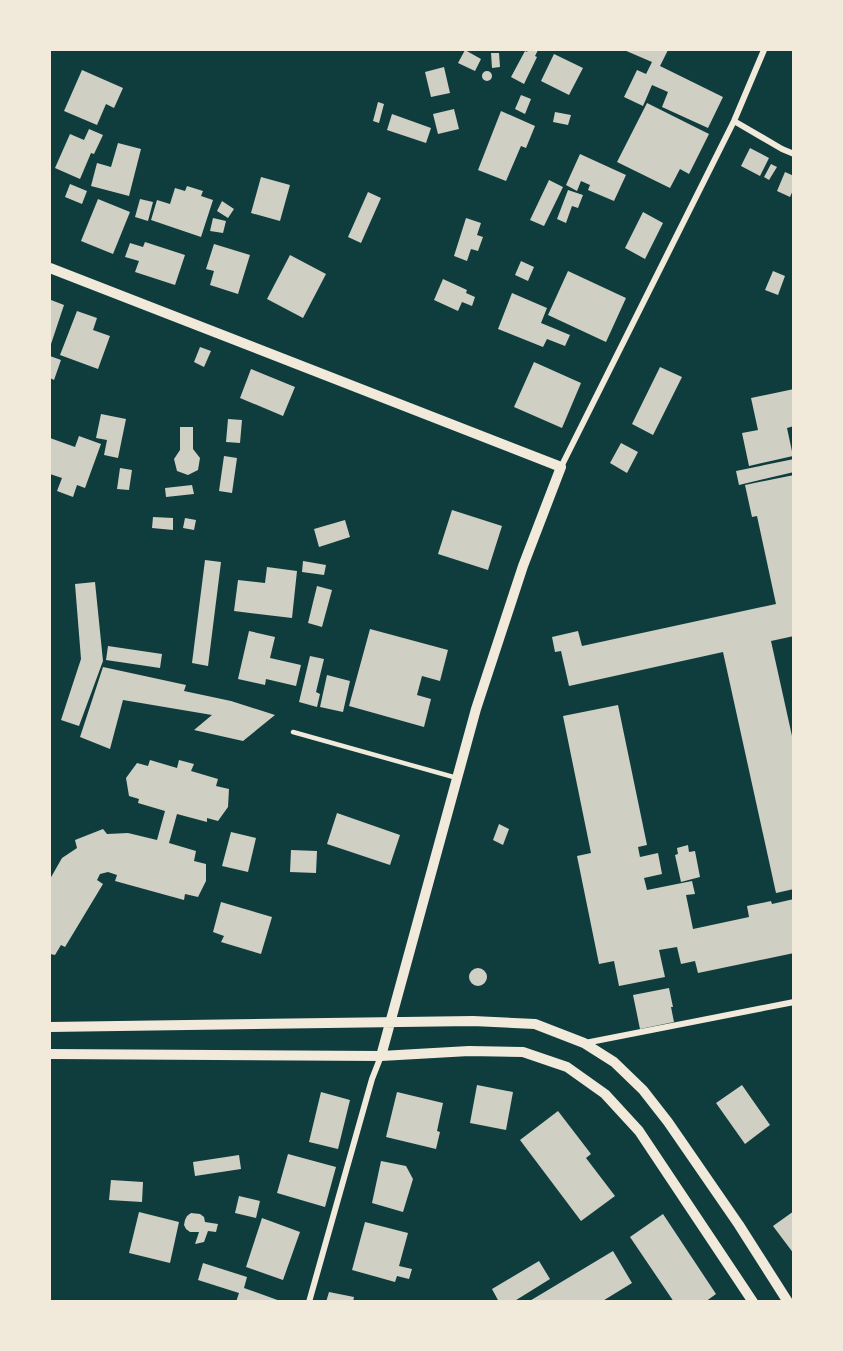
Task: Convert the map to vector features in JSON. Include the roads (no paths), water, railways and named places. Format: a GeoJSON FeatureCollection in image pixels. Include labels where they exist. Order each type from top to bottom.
{"type":"FeatureCollection","features":[{"type":"Feature","properties":{"kind":"street"},"geometry":{"type":"LineString","coordinates":[[309,1302],[369,1090],[391,1023],[476,709],[523,566],[561,467],[734,121],[764,50]]}},
{"type":"Feature","properties":{"kind":"street"},"geometry":{"type":"LineString","coordinates":[[734,121],[794,154]]}},
{"type":"Feature","properties":{"kind":"street"},"geometry":{"type":"LineString","coordinates":[[50,268],[561,467]]}},
{"type":"Feature","properties":{"kind":"street"},"geometry":{"type":"LineString","coordinates":[[584,1043],[794,1002]]}},
{"type":"Feature","properties":{"kind":"street"},"geometry":{"type":"LineString","coordinates":[[50,1027],[473,1021],[535,1024],[584,1043],[615,1062],[643,1090],[668,1122],[739,1225],[788,1302]]}},
{"type":"Feature","properties":{"kind":"street"},"geometry":{"type":"LineString","coordinates":[[50,1054],[381,1056],[469,1051],[523,1052],[567,1067],[605,1094],[639,1131],[753,1302]]}},
{"type":"Feature","properties":{"kind":"lane"},"geometry":{"type":"LineString","coordinates":[[293,732],[458,778]]}}]}
